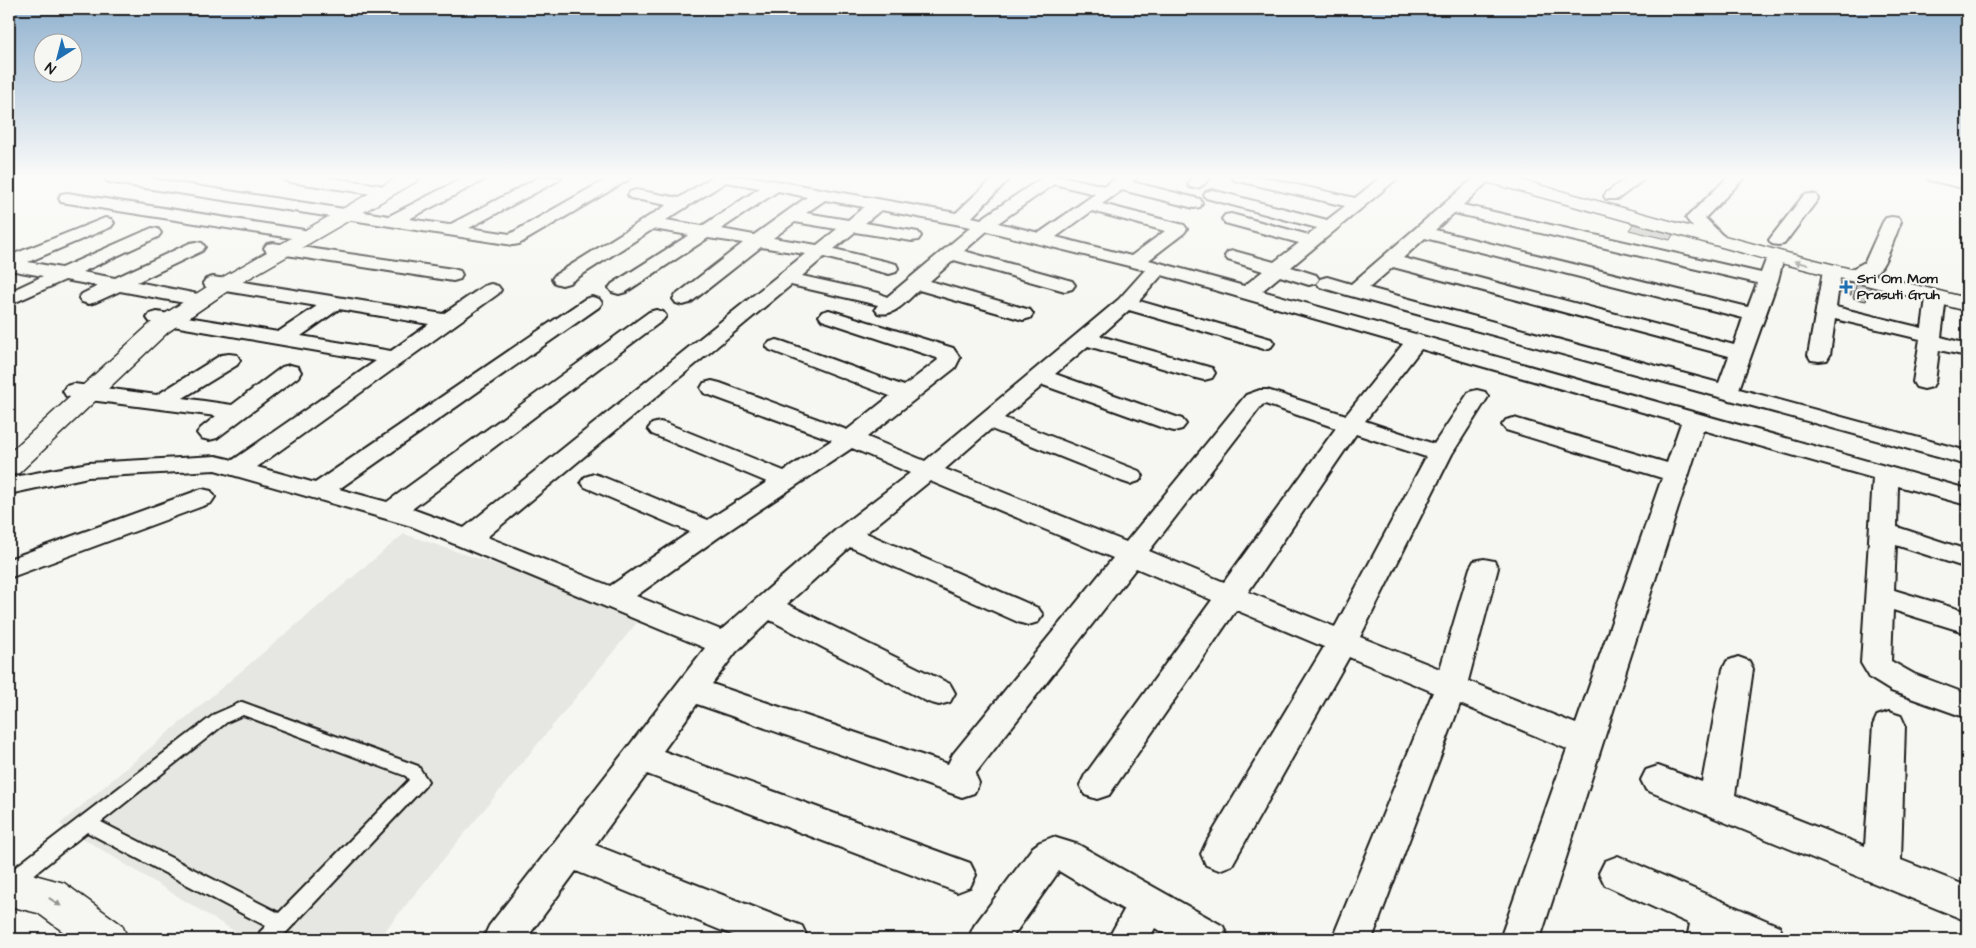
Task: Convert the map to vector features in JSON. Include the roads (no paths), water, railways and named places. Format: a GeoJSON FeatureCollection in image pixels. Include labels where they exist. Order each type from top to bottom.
{"type":"FeatureCollection","features":[{"type":"Feature","properties":{"kind":"main road"},"geometry":{"type":"LineString","coordinates":[[9,448],[146,338],[164,319],[207,291],[328,221]]}},
{"type":"Feature","properties":{"kind":"main road"},"geometry":{"type":"LineString","coordinates":[[1650,221],[1718,240],[1874,265],[1967,290]]}},
{"type":"Feature","properties":{"kind":"main road"},"geometry":{"type":"LineString","coordinates":[[1703,221],[1777,248],[1832,271],[1967,305]]}},
{"type":"Feature","properties":{"kind":"main road"},"geometry":{"type":"LineString","coordinates":[[9,467],[81,392]]}},
{"type":"Feature","properties":{"kind":"main road"},"geometry":{"type":"LineString","coordinates":[[9,887],[49,897],[107,939]]}},
{"type":"Feature","properties":{"kind":"street"},"geometry":{"type":"LineString","coordinates":[[195,221],[286,244],[453,275]]}},
{"type":"Feature","properties":{"kind":"street"},"geometry":{"type":"LineString","coordinates":[[400,221],[531,243]]}},
{"type":"Feature","properties":{"kind":"street"},"geometry":{"type":"LineString","coordinates":[[452,230],[468,221]]}},
{"type":"Feature","properties":{"kind":"street"},"geometry":{"type":"LineString","coordinates":[[513,240],[544,221]]}},
{"type":"Feature","properties":{"kind":"street"},"geometry":{"type":"LineString","coordinates":[[619,288],[721,221]]}},
{"type":"Feature","properties":{"kind":"street"},"geometry":{"type":"LineString","coordinates":[[683,299],[785,221]]}},
{"type":"Feature","properties":{"kind":"street"},"geometry":{"type":"LineString","coordinates":[[827,221],[912,236]]}},
{"type":"Feature","properties":{"kind":"street"},"geometry":{"type":"LineString","coordinates":[[467,539],[857,221]]}},
{"type":"Feature","properties":{"kind":"street"},"geometry":{"type":"LineString","coordinates":[[971,221],[1158,268],[1967,497]]}},
{"type":"Feature","properties":{"kind":"street"},"geometry":{"type":"LineString","coordinates":[[786,278],[882,304],[916,283],[988,221]]}},
{"type":"Feature","properties":{"kind":"street"},"geometry":{"type":"LineString","coordinates":[[1042,239],[1067,221]]}},
{"type":"Feature","properties":{"kind":"street"},"geometry":{"type":"LineString","coordinates":[[1135,262],[1178,229],[1148,221]]}},
{"type":"Feature","properties":{"kind":"street"},"geometry":{"type":"LineString","coordinates":[[1239,221],[1312,241]]}},
{"type":"Feature","properties":{"kind":"street"},"geometry":{"type":"LineString","coordinates":[[1312,221],[1330,226]]}},
{"type":"Feature","properties":{"kind":"street"},"geometry":{"type":"LineString","coordinates":[[1248,293],[1336,221]]}},
{"type":"Feature","properties":{"kind":"street"},"geometry":{"type":"LineString","coordinates":[[1354,291],[1434,221]]}},
{"type":"Feature","properties":{"kind":"street"},"geometry":{"type":"LineString","coordinates":[[1513,221],[1768,280]]}},
{"type":"Feature","properties":{"kind":"street"},"geometry":{"type":"LineString","coordinates":[[1698,221],[1718,240]]}},
{"type":"Feature","properties":{"kind":"street"},"geometry":{"type":"LineString","coordinates":[[1727,392],[1768,280],[1777,248],[1795,221]]}},
{"type":"Feature","properties":{"kind":"street"},"geometry":{"type":"LineString","coordinates":[[562,279],[651,222],[820,251],[889,268]]}},
{"type":"Feature","properties":{"kind":"street"},"geometry":{"type":"LineString","coordinates":[[1853,276],[1874,265],[1892,222]]}},
{"type":"Feature","properties":{"kind":"street"},"geometry":{"type":"LineString","coordinates":[[9,264],[105,223]]}},
{"type":"Feature","properties":{"kind":"street"},"geometry":{"type":"LineString","coordinates":[[1422,232],[1754,316]]}},
{"type":"Feature","properties":{"kind":"street"},"geometry":{"type":"LineString","coordinates":[[9,299],[152,233]]}},
{"type":"Feature","properties":{"kind":"street"},"geometry":{"type":"LineString","coordinates":[[89,298],[196,247]]}},
{"type":"Feature","properties":{"kind":"street"},"geometry":{"type":"LineString","coordinates":[[951,253],[1065,285]]}},
{"type":"Feature","properties":{"kind":"street"},"geometry":{"type":"LineString","coordinates":[[1234,256],[1354,291],[1967,458]]}},
{"type":"Feature","properties":{"kind":"street"},"geometry":{"type":"LineString","coordinates":[[1390,260],[1741,353]]}},
{"type":"Feature","properties":{"kind":"street"},"geometry":{"type":"LineString","coordinates":[[9,264],[116,284],[335,303],[447,321]]}},
{"type":"Feature","properties":{"kind":"street"},"geometry":{"type":"LineString","coordinates":[[503,939],[725,644],[847,535],[928,471],[1126,303],[1158,268]]}},
{"type":"Feature","properties":{"kind":"street"},"geometry":{"type":"LineString","coordinates":[[1819,355],[1832,271]]}},
{"type":"Feature","properties":{"kind":"street"},"geometry":{"type":"LineString","coordinates":[[916,283],[1023,314]]}},
{"type":"Feature","properties":{"kind":"street"},"geometry":{"type":"LineString","coordinates":[[237,469],[491,290]]}},
{"type":"Feature","properties":{"kind":"street"},"geometry":{"type":"LineString","coordinates":[[1924,382],[1936,298]]}},
{"type":"Feature","properties":{"kind":"street"},"geometry":{"type":"LineString","coordinates":[[282,339],[335,303]]}},
{"type":"Feature","properties":{"kind":"street"},"geometry":{"type":"LineString","coordinates":[[1126,303],[1264,343]]}},
{"type":"Feature","properties":{"kind":"street"},"geometry":{"type":"LineString","coordinates":[[318,492],[592,304]]}},
{"type":"Feature","properties":{"kind":"street"},"geometry":{"type":"LineString","coordinates":[[1826,311],[1967,350]]}},
{"type":"Feature","properties":{"kind":"street"},"geometry":{"type":"LineString","coordinates":[[390,512],[656,316]]}},
{"type":"Feature","properties":{"kind":"street"},"geometry":{"type":"LineString","coordinates":[[613,598],[710,531],[850,439],[908,395],[947,363],[949,358],[945,353],[829,316]]}},
{"type":"Feature","properties":{"kind":"street"},"geometry":{"type":"LineString","coordinates":[[164,319],[396,358]]}},
{"type":"Feature","properties":{"kind":"street"},"geometry":{"type":"LineString","coordinates":[[1085,338],[1204,373]]}},
{"type":"Feature","properties":{"kind":"street"},"geometry":{"type":"LineString","coordinates":[[1098,785],[1350,425],[1416,341]]}},
{"type":"Feature","properties":{"kind":"street"},"geometry":{"type":"LineString","coordinates":[[777,346],[908,395]]}},
{"type":"Feature","properties":{"kind":"street"},"geometry":{"type":"LineString","coordinates":[[161,402],[229,360]]}},
{"type":"Feature","properties":{"kind":"street"},"geometry":{"type":"LineString","coordinates":[[209,433],[290,372]]}},
{"type":"Feature","properties":{"kind":"street"},"geometry":{"type":"LineString","coordinates":[[1040,376],[1174,424]]}},
{"type":"Feature","properties":{"kind":"street"},"geometry":{"type":"LineString","coordinates":[[712,388],[850,439],[1586,742]]}},
{"type":"Feature","properties":{"kind":"street"},"geometry":{"type":"LineString","coordinates":[[81,392],[236,412]]}},
{"type":"Feature","properties":{"kind":"street"},"geometry":{"type":"LineString","coordinates":[[692,690],[964,774],[1131,555],[1254,400],[1260,397],[1267,397],[1440,454]]}},
{"type":"Feature","properties":{"kind":"street"},"geometry":{"type":"LineString","coordinates":[[1219,854],[1342,642],[1440,454],[1477,397]]}},
{"type":"Feature","properties":{"kind":"street"},"geometry":{"type":"LineString","coordinates":[[988,420],[1130,476]]}},
{"type":"Feature","properties":{"kind":"street"},"geometry":{"type":"LineString","coordinates":[[1520,939],[1694,420]]}},
{"type":"Feature","properties":{"kind":"street"},"geometry":{"type":"LineString","coordinates":[[1514,425],[1676,474]]}},
{"type":"Feature","properties":{"kind":"street"},"geometry":{"type":"LineString","coordinates":[[660,429],[786,481]]}},
{"type":"Feature","properties":{"kind":"street"},"geometry":{"type":"LineString","coordinates":[[9,486],[88,470],[216,463],[420,520],[725,644]]}},
{"type":"Feature","properties":{"kind":"street"},"geometry":{"type":"LineString","coordinates":[[1886,474],[1876,663],[1878,670],[1892,679],[1967,706]]}},
{"type":"Feature","properties":{"kind":"street"},"geometry":{"type":"LineString","coordinates":[[594,482],[710,531]]}},
{"type":"Feature","properties":{"kind":"street"},"geometry":{"type":"LineString","coordinates":[[9,569],[202,497]]}},
{"type":"Feature","properties":{"kind":"street"},"geometry":{"type":"LineString","coordinates":[[1883,532],[1967,559]]}},
{"type":"Feature","properties":{"kind":"street"},"geometry":{"type":"LineString","coordinates":[[847,535],[1028,615]]}},
{"type":"Feature","properties":{"kind":"street"},"geometry":{"type":"LineString","coordinates":[[1352,939],[1452,687],[1484,568]]}},
{"type":"Feature","properties":{"kind":"street"},"geometry":{"type":"LineString","coordinates":[[1879,595],[1967,624]]}},
{"type":"Feature","properties":{"kind":"street"},"geometry":{"type":"LineString","coordinates":[[766,606],[939,693]]}},
{"type":"Feature","properties":{"kind":"street"},"geometry":{"type":"LineString","coordinates":[[1716,803],[1738,669]]}},
{"type":"Feature","properties":{"kind":"street"},"geometry":{"type":"LineString","coordinates":[[1882,870],[1889,725]]}},
{"type":"Feature","properties":{"kind":"street"},"geometry":{"type":"LineString","coordinates":[[640,757],[958,875]]}},
{"type":"Feature","properties":{"kind":"street"},"geometry":{"type":"LineString","coordinates":[[1658,780],[1967,904]]}},
{"type":"Feature","properties":{"kind":"street"},"geometry":{"type":"LineString","coordinates":[[569,852],[788,939]]}},
{"type":"Feature","properties":{"kind":"street"},"geometry":{"type":"LineString","coordinates":[[988,939],[1046,858],[1053,853],[1066,856],[1207,939]]}},
{"type":"Feature","properties":{"kind":"street"},"geometry":{"type":"LineString","coordinates":[[1618,873],[1709,927],[1765,939]]}},
{"type":"Feature","properties":{"kind":"street"},"geometry":{"type":"LineString","coordinates":[[1128,939],[1148,904]]}},
{"type":"Feature","properties":{"kind":"lane"},"geometry":{"type":"LineString","coordinates":[[9,883],[221,718],[242,708],[412,771],[419,781],[267,939]]}},
{"type":"Feature","properties":{"kind":"lane"},"geometry":{"type":"LineString","coordinates":[[86,822],[282,924]]}},
{"type":"Feature","properties":{"kind":"place","name":"Sri Om Mom Prasuti Gruh"},"geometry":{"type":"Point","coordinates":[1846,287]}}]}
